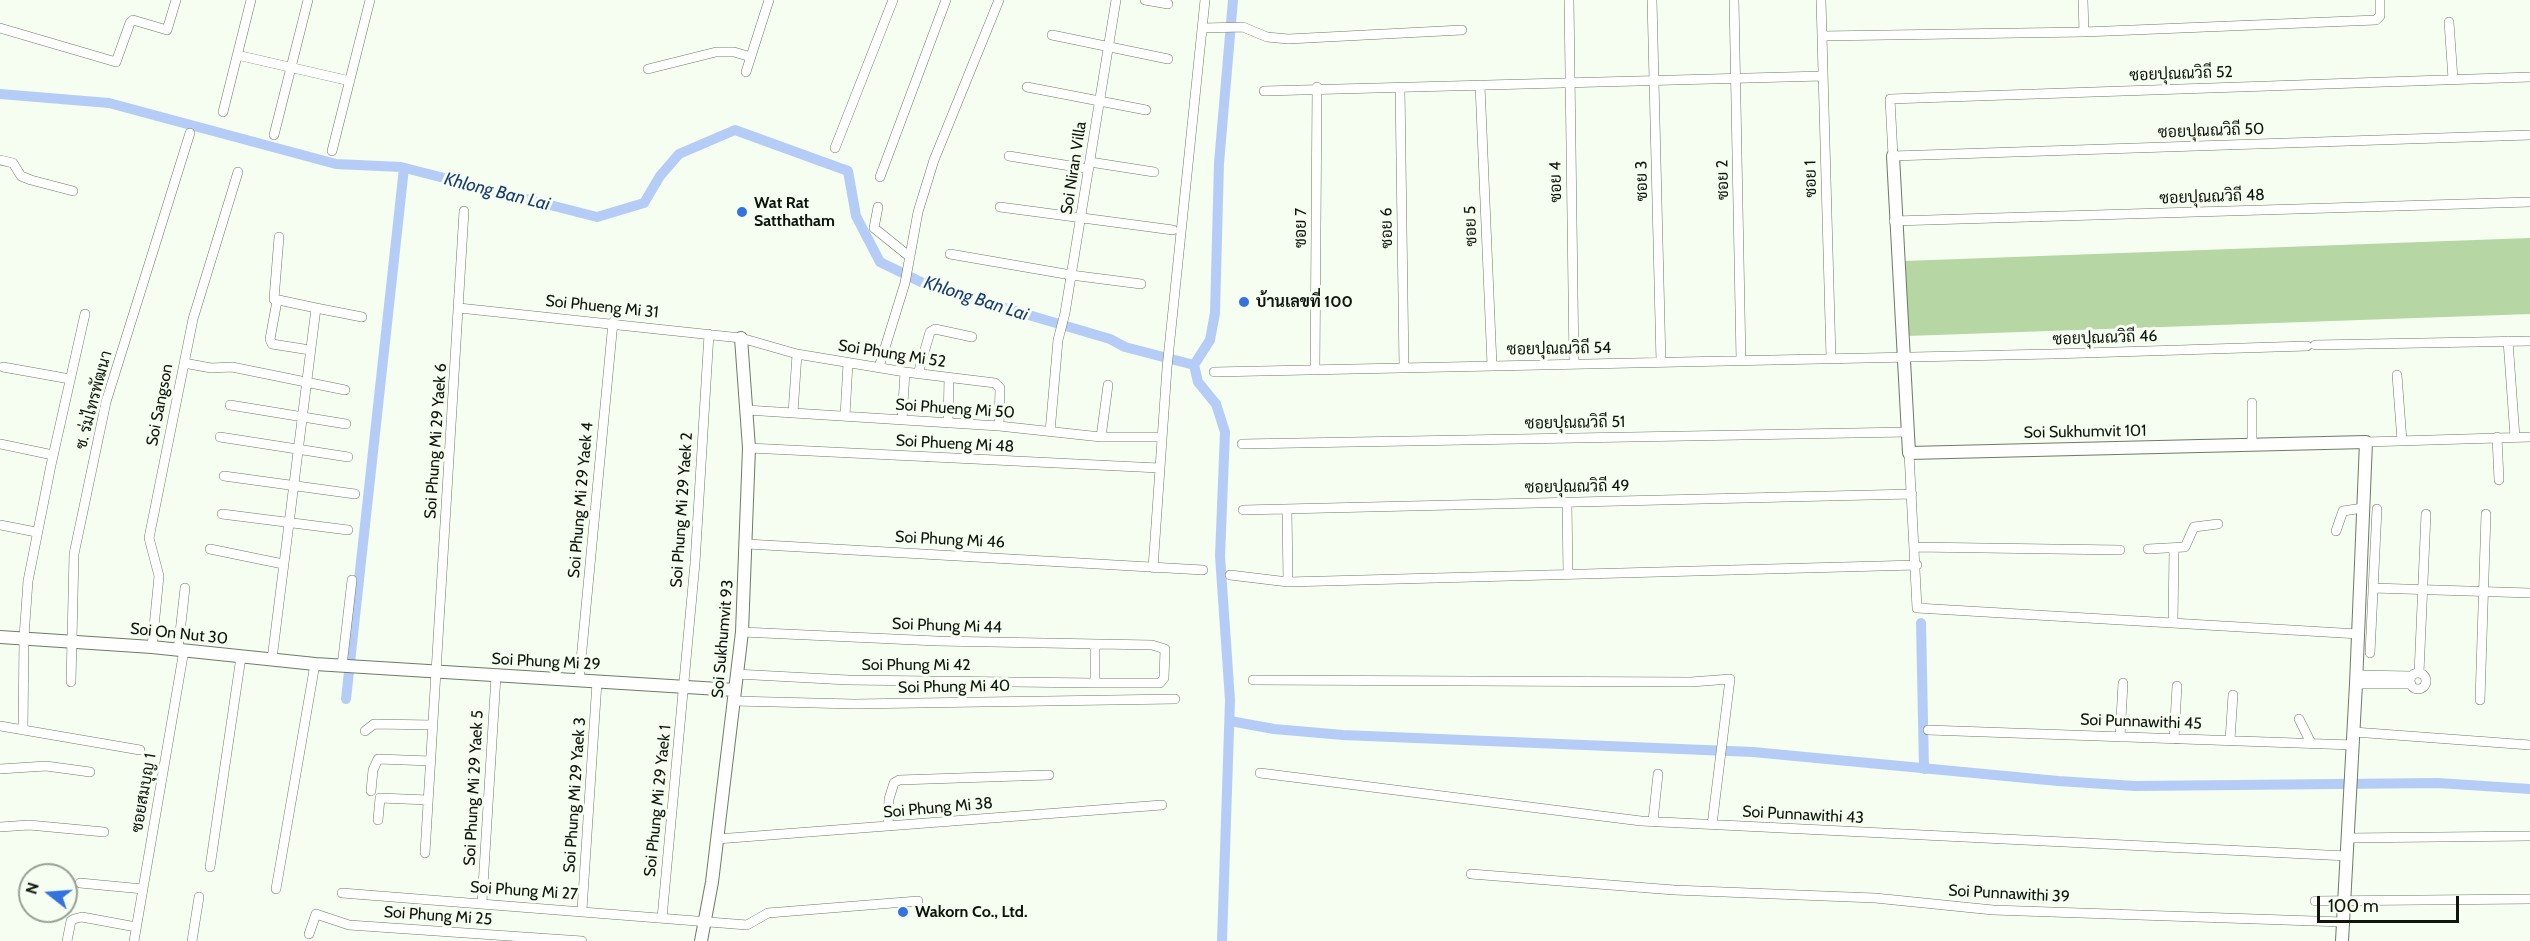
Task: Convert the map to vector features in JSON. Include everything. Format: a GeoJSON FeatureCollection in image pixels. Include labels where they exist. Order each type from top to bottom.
{"type":"FeatureCollection","features":[{"type":"Feature","properties":{"kind":"street"},"geometry":{"type":"LineString","coordinates":[[0,28],[116,62],[130,23],[133,20],[167,30],[176,0]]}},
{"type":"Feature","properties":{"kind":"street"},"geometry":{"type":"LineString","coordinates":[[223,112],[251,0]]}},
{"type":"Feature","properties":{"kind":"street"},"geometry":{"type":"LineString","coordinates":[[274,135],[308,0]]}},
{"type":"Feature","properties":{"kind":"street"},"geometry":{"type":"LineString","coordinates":[[332,151],[370,0]]}},
{"type":"Feature","properties":{"kind":"street"},"geometry":{"type":"LineString","coordinates":[[746,72],[769,0]]}},
{"type":"Feature","properties":{"kind":"street"},"geometry":{"type":"LineString","coordinates":[[835,148],[893,0]]}},
{"type":"Feature","properties":{"kind":"street"},"geometry":{"type":"LineString","coordinates":[[880,177],[946,0]]}},
{"type":"Feature","properties":{"kind":"street"},"geometry":{"type":"LineString","coordinates":[[879,368],[908,270],[918,212],[934,160],[999,0]]}},
{"type":"Feature","properties":{"kind":"street","name":"Soi Niran Villa"},"geometry":{"type":"LineString","coordinates":[[1050,432],[1058,340],[1081,220],[1116,0]]}},
{"type":"Feature","properties":{"kind":"street"},"geometry":{"type":"LineString","coordinates":[[1145,0],[1168,4]]}},
{"type":"Feature","properties":{"kind":"street"},"geometry":{"type":"LineString","coordinates":[[1152,568],[1167,368],[1205,0]]}},
{"type":"Feature","properties":{"kind":"street","name":"ซอย 4"},"geometry":{"type":"LineString","coordinates":[[1569,0],[1574,364]]}},
{"type":"Feature","properties":{"kind":"street","name":"ซอย 3"},"geometry":{"type":"LineString","coordinates":[[1652,0],[1661,362]]}},
{"type":"Feature","properties":{"kind":"street","name":"ซอย 2"},"geometry":{"type":"LineString","coordinates":[[1734,0],[1741,360]]}},
{"type":"Feature","properties":{"kind":"street","name":"ซอย 1"},"geometry":{"type":"LineString","coordinates":[[1821,0],[1831,358]]}},
{"type":"Feature","properties":{"kind":"street"},"geometry":{"type":"LineString","coordinates":[[2083,0],[2084,32]]}},
{"type":"Feature","properties":{"kind":"street"},"geometry":{"type":"LineString","coordinates":[[1822,36],[2084,32],[2376,20],[2380,16],[2380,0]]}},
{"type":"Feature","properties":{"kind":"street"},"geometry":{"type":"LineString","coordinates":[[2450,22],[2453,79]]}},
{"type":"Feature","properties":{"kind":"street"},"geometry":{"type":"LineString","coordinates":[[1203,28],[1243,27],[1267,37],[1288,39],[1462,30]]}},
{"type":"Feature","properties":{"kind":"street"},"geometry":{"type":"LineString","coordinates":[[1052,35],[1168,59]]}},
{"type":"Feature","properties":{"kind":"street"},"geometry":{"type":"LineString","coordinates":[[648,69],[716,52],[734,52],[752,57]]}},
{"type":"Feature","properties":{"kind":"street"},"geometry":{"type":"LineString","coordinates":[[237,55],[350,81]]}},
{"type":"Feature","properties":{"kind":"street"},"geometry":{"type":"LineString","coordinates":[[1264,91],[1317,87],[1400,88],[1654,78],[1823,76]]}},
{"type":"Feature","properties":{"kind":"street","name":"ซอยปุณณวิถี 52"},"geometry":{"type":"LineString","coordinates":[[1893,156],[1890,99],[2530,77]]}},
{"type":"Feature","properties":{"kind":"street","name":"ซอย 5"},"geometry":{"type":"LineString","coordinates":[[1480,85],[1492,366]]}},
{"type":"Feature","properties":{"kind":"street"},"geometry":{"type":"LineString","coordinates":[[1027,87],[1146,110]]}},
{"type":"Feature","properties":{"kind":"street","name":"ซอย 7"},"geometry":{"type":"LineString","coordinates":[[1315,370],[1317,87]]}},
{"type":"Feature","properties":{"kind":"street","name":"ซอย 6"},"geometry":{"type":"LineString","coordinates":[[1400,88],[1404,368]]}},
{"type":"Feature","properties":{"kind":"street","name":"ซ. ร่มไทรพัฒนา"},"geometry":{"type":"LineString","coordinates":[[71,682],[74,554],[106,402],[190,133]]}},
{"type":"Feature","properties":{"kind":"street","name":"ซอยปุณณวิถี 50"},"geometry":{"type":"LineString","coordinates":[[1893,156],[2530,135]]}},
{"type":"Feature","properties":{"kind":"street"},"geometry":{"type":"LineString","coordinates":[[1009,156],[1154,172]]}},
{"type":"Feature","properties":{"kind":"street"},"geometry":{"type":"LineString","coordinates":[[1893,156],[1894,221],[1917,565],[1917,608],[2359,634]]}},
{"type":"Feature","properties":{"kind":"street"},"geometry":{"type":"LineString","coordinates":[[0,160],[13,163],[21,176],[73,191]]}},
{"type":"Feature","properties":{"kind":"street","name":"Soi Sangson"},"geometry":{"type":"LineString","coordinates":[[152,647],[159,576],[149,538],[193,319],[238,172]]}},
{"type":"Feature","properties":{"kind":"street","name":"ซอยปุณณวิถี 48"},"geometry":{"type":"LineString","coordinates":[[1894,221],[2530,202]]}},
{"type":"Feature","properties":{"kind":"street"},"geometry":{"type":"LineString","coordinates":[[878,207],[874,228],[910,257]]}},
{"type":"Feature","properties":{"kind":"street"},"geometry":{"type":"LineString","coordinates":[[1000,207],[1081,220],[1173,230]]}},
{"type":"Feature","properties":{"kind":"street","name":"Soi Phung Mi 29 Yaek 6"},"geometry":{"type":"LineString","coordinates":[[424,853],[464,211]]}},
{"type":"Feature","properties":{"kind":"street"},"geometry":{"type":"LineString","coordinates":[[279,237],[273,296],[277,302],[270,339],[272,344],[310,350]]}},
{"type":"Feature","properties":{"kind":"street"},"geometry":{"type":"LineString","coordinates":[[950,254],[1071,275],[1141,284]]}},
{"type":"Feature","properties":{"kind":"street"},"geometry":{"type":"LineString","coordinates":[[277,302],[362,317]]}},
{"type":"Feature","properties":{"kind":"street"},"geometry":{"type":"LineString","coordinates":[[272,659],[316,308]]}},
{"type":"Feature","properties":{"kind":"street","name":"Soi Phueng Mi 31"},"geometry":{"type":"LineString","coordinates":[[459,308],[613,322],[741,338]]}},
{"type":"Feature","properties":{"kind":"street"},"geometry":{"type":"LineString","coordinates":[[23,730],[24,637],[28,581],[36,532],[86,314]]}},
{"type":"Feature","properties":{"kind":"street","name":"Soi Phung Mi 29 Yaek 4"},"geometry":{"type":"LineString","coordinates":[[579,681],[613,322]]}},
{"type":"Feature","properties":{"kind":"street"},"geometry":{"type":"LineString","coordinates":[[918,374],[930,332],[935,329],[972,337]]}},
{"type":"Feature","properties":{"kind":"street","name":"Soi Phung Mi 29 Yaek 2"},"geometry":{"type":"LineString","coordinates":[[684,687],[709,334]]}},
{"type":"Feature","properties":{"kind":"street","name":"Soi Phung Mi 52"},"geometry":{"type":"LineString","coordinates":[[741,338],[797,354],[999,385],[999,426]]}},
{"type":"Feature","properties":{"kind":"street","name":"Soi Sukhumvit 93"},"geometry":{"type":"LineString","coordinates":[[701,941],[717,839],[742,632],[749,448],[741,338]]}},
{"type":"Feature","properties":{"kind":"street","name":"ซอยปุณณวิถี 46"},"geometry":{"type":"LineString","coordinates":[[1904,356],[2530,340]]}},
{"type":"Feature","properties":{"kind":"street"},"geometry":{"type":"LineString","coordinates":[[2508,342],[2515,437]]}},
{"type":"Feature","properties":{"kind":"street"},"geometry":{"type":"LineString","coordinates":[[793,413],[797,354]]}},
{"type":"Feature","properties":{"kind":"street","name":"ซอยปุณณวิถี 54"},"geometry":{"type":"LineString","coordinates":[[1214,372],[1904,356]]}},
{"type":"Feature","properties":{"kind":"street"},"geometry":{"type":"LineString","coordinates":[[184,363],[211,368],[232,367],[345,390]]}},
{"type":"Feature","properties":{"kind":"street"},"geometry":{"type":"LineString","coordinates":[[845,416],[848,363]]}},
{"type":"Feature","properties":{"kind":"street"},"geometry":{"type":"LineString","coordinates":[[3,367],[70,379]]}},
{"type":"Feature","properties":{"kind":"street"},"geometry":{"type":"LineString","coordinates":[[902,420],[904,372]]}},
{"type":"Feature","properties":{"kind":"street"},"geometry":{"type":"LineString","coordinates":[[2397,375],[2402,441]]}},
{"type":"Feature","properties":{"kind":"street"},"geometry":{"type":"LineString","coordinates":[[948,423],[949,378]]}},
{"type":"Feature","properties":{"kind":"street"},"geometry":{"type":"LineString","coordinates":[[1101,437],[1108,386]]}},
{"type":"Feature","properties":{"kind":"street"},"geometry":{"type":"LineString","coordinates":[[2252,403],[2252,445]]}},
{"type":"Feature","properties":{"kind":"street"},"geometry":{"type":"LineString","coordinates":[[230,405],[346,424]]}},
{"type":"Feature","properties":{"kind":"street","name":"Soi Phueng Mi 50"},"geometry":{"type":"LineString","coordinates":[[746,410],[999,426],[1101,437],[1161,437]]}},
{"type":"Feature","properties":{"kind":"street","name":"ซอยปุณณวิถี 51"},"geometry":{"type":"LineString","coordinates":[[1242,444],[1908,432]]}},
{"type":"Feature","properties":{"kind":"street"},"geometry":{"type":"LineString","coordinates":[[2342,941],[2357,680],[2366,442],[2530,436]]}},
{"type":"Feature","properties":{"kind":"street"},"geometry":{"type":"LineString","coordinates":[[220,437],[348,457]]}},
{"type":"Feature","properties":{"kind":"street"},"geometry":{"type":"LineString","coordinates":[[2497,438],[2499,480]]}},
{"type":"Feature","properties":{"kind":"street","name":"Soi Sukhumvit 101"},"geometry":{"type":"LineString","coordinates":[[1910,453],[2366,442]]}},
{"type":"Feature","properties":{"kind":"street"},"geometry":{"type":"LineString","coordinates":[[0,444],[53,455]]}},
{"type":"Feature","properties":{"kind":"street","name":"Soi Phueng Mi 48"},"geometry":{"type":"LineString","coordinates":[[749,448],[1159,468]]}},
{"type":"Feature","properties":{"kind":"street"},"geometry":{"type":"LineString","coordinates":[[224,476],[293,488],[355,494]]}},
{"type":"Feature","properties":{"kind":"street","name":"ซอยปุณณวิถี 49"},"geometry":{"type":"LineString","coordinates":[[1243,510],[1912,494]]}},
{"type":"Feature","properties":{"kind":"street"},"geometry":{"type":"LineString","coordinates":[[1567,502],[1568,574]]}},
{"type":"Feature","properties":{"kind":"street"},"geometry":{"type":"LineString","coordinates":[[2336,531],[2343,511],[2363,507]]}},
{"type":"Feature","properties":{"kind":"street"},"geometry":{"type":"LineString","coordinates":[[1287,509],[1288,582]]}},
{"type":"Feature","properties":{"kind":"street"},"geometry":{"type":"LineString","coordinates":[[2370,653],[2377,509]]}},
{"type":"Feature","properties":{"kind":"street"},"geometry":{"type":"LineString","coordinates":[[222,514],[348,530]]}},
{"type":"Feature","properties":{"kind":"street"},"geometry":{"type":"LineString","coordinates":[[2357,680],[2414,678],[2423,590],[2426,514]]}},
{"type":"Feature","properties":{"kind":"street"},"geometry":{"type":"LineString","coordinates":[[2480,700],[2486,514]]}},
{"type":"Feature","properties":{"kind":"street"},"geometry":{"type":"LineString","coordinates":[[2148,549],[2174,549],[2188,544],[2191,530],[2198,525],[2218,524]]}},
{"type":"Feature","properties":{"kind":"street"},"geometry":{"type":"LineString","coordinates":[[0,525],[36,532]]}},
{"type":"Feature","properties":{"kind":"street","name":"Soi Phung Mi 46"},"geometry":{"type":"LineString","coordinates":[[747,544],[1152,568],[1174,566],[1203,570]]}},
{"type":"Feature","properties":{"kind":"street"},"geometry":{"type":"LineString","coordinates":[[1915,547],[2120,550]]}},
{"type":"Feature","properties":{"kind":"street"},"geometry":{"type":"LineString","coordinates":[[210,549],[284,564]]}},
{"type":"Feature","properties":{"kind":"street"},"geometry":{"type":"LineString","coordinates":[[2173,623],[2174,549]]}},
{"type":"Feature","properties":{"kind":"street"},"geometry":{"type":"LineString","coordinates":[[1230,575],[1288,582],[1917,565]]}},
{"type":"Feature","properties":{"kind":"street"},"geometry":{"type":"LineString","coordinates":[[348,666],[352,580]]}},
{"type":"Feature","properties":{"kind":"street","name":"ซอยสมบุญ 1"},"geometry":{"type":"LineString","coordinates":[[134,941],[181,650],[185,588]]}},
{"type":"Feature","properties":{"kind":"street"},"geometry":{"type":"LineString","coordinates":[[2373,588],[2530,593]]}},
{"type":"Feature","properties":{"kind":"street","name":"Soi Phung Mi 44"},"geometry":{"type":"LineString","coordinates":[[742,632],[1095,646],[1152,645]]}},
{"type":"Feature","properties":{"kind":"street","name":"Soi On Nut 30"},"geometry":{"type":"LineString","coordinates":[[0,637],[73,640],[348,666]]}},
{"type":"Feature","properties":{"kind":"street","name":"Soi Phung Mi 42"},"geometry":{"type":"LineString","coordinates":[[736,674],[848,680],[1161,682],[1164,678],[1165,649],[1152,645]]}},
{"type":"Feature","properties":{"kind":"street"},"geometry":{"type":"LineString","coordinates":[[1095,646],[1095,683]]}},
{"type":"Feature","properties":{"kind":"street"},"geometry":{"type":"LineString","coordinates":[[210,867],[241,657]]}},
{"type":"Feature","properties":{"kind":"street"},"geometry":{"type":"LineString","coordinates":[[276,889],[315,664]]}},
{"type":"Feature","properties":{"kind":"street","name":"Soi Phung Mi 29"},"geometry":{"type":"LineString","coordinates":[[348,666],[684,687],[734,695]]}},
{"type":"Feature","properties":{"kind":"street","name":"Soi Phung Mi 29 Yaek 5"},"geometry":{"type":"LineString","coordinates":[[483,902],[496,676]]}},
{"type":"Feature","properties":{"kind":"street"},"geometry":{"type":"LineString","coordinates":[[1253,681],[1691,682],[1730,679],[1712,825]]}},
{"type":"Feature","properties":{"kind":"street","name":"Soi Phung Mi 29 Yaek 3"},"geometry":{"type":"LineString","coordinates":[[582,910],[597,682]]}},
{"type":"Feature","properties":{"kind":"street"},"geometry":{"type":"LineString","coordinates":[[2120,737],[2123,684]]}},
{"type":"Feature","properties":{"kind":"street"},"geometry":{"type":"LineString","coordinates":[[2174,739],[2177,686]]}},
{"type":"Feature","properties":{"kind":"street","name":"Soi Phung Mi 29 Yaek 1"},"geometry":{"type":"LineString","coordinates":[[662,918],[684,687]]}},
{"type":"Feature","properties":{"kind":"street","name":"Soi Phung Mi 40"},"geometry":{"type":"LineString","coordinates":[[734,695],[854,704],[1175,699]]}},
{"type":"Feature","properties":{"kind":"street"},"geometry":{"type":"LineString","coordinates":[[2230,740],[2233,695]]}},
{"type":"Feature","properties":{"kind":"street"},"geometry":{"type":"LineString","coordinates":[[2300,719],[2312,743]]}},
{"type":"Feature","properties":{"kind":"street"},"geometry":{"type":"LineString","coordinates":[[365,731],[374,724],[433,725]]}},
{"type":"Feature","properties":{"kind":"street"},"geometry":{"type":"LineString","coordinates":[[0,726],[140,750]]}},
{"type":"Feature","properties":{"kind":"street","name":"Soi Punnawithi 45"},"geometry":{"type":"LineString","coordinates":[[1928,730],[2312,743],[2354,739],[2530,745]]}},
{"type":"Feature","properties":{"kind":"street"},"geometry":{"type":"LineString","coordinates":[[371,791],[373,770],[378,759],[431,761]]}},
{"type":"Feature","properties":{"kind":"street"},"geometry":{"type":"LineString","coordinates":[[0,769],[46,766],[90,772]]}},
{"type":"Feature","properties":{"kind":"street","name":"Soi Punnawithi 43"},"geometry":{"type":"LineString","coordinates":[[1260,773],[1653,821],[2347,856]]}},
{"type":"Feature","properties":{"kind":"street"},"geometry":{"type":"LineString","coordinates":[[888,826],[889,799],[894,783],[899,780],[1049,774]]}},
{"type":"Feature","properties":{"kind":"street"},"geometry":{"type":"LineString","coordinates":[[1653,821],[1658,774]]}},
{"type":"Feature","properties":{"kind":"street"},"geometry":{"type":"LineString","coordinates":[[378,820],[380,798],[428,800]]}},
{"type":"Feature","properties":{"kind":"street","name":"Soi Phung Mi 38"},"geometry":{"type":"LineString","coordinates":[[717,839],[1162,806]]}},
{"type":"Feature","properties":{"kind":"street"},"geometry":{"type":"LineString","coordinates":[[0,827],[29,825],[104,832]]}},
{"type":"Feature","properties":{"kind":"street"},"geometry":{"type":"LineString","coordinates":[[2348,838],[2530,836]]}},
{"type":"Feature","properties":{"kind":"street","name":"Soi Punnawithi 39"},"geometry":{"type":"LineString","coordinates":[[1471,873],[1674,890],[1875,898],[1993,910],[2343,922]]}},
{"type":"Feature","properties":{"kind":"street"},"geometry":{"type":"LineString","coordinates":[[80,883],[143,889]]}},
{"type":"Feature","properties":{"kind":"street","name":"Soi Phung Mi 27"},"geometry":{"type":"LineString","coordinates":[[342,892],[747,925],[768,913],[918,901]]}},
{"type":"Feature","properties":{"kind":"street"},"geometry":{"type":"LineString","coordinates":[[192,941],[199,897]]}},
{"type":"Feature","properties":{"kind":"street"},"geometry":{"type":"LineString","coordinates":[[2315,901],[2530,899]]}},
{"type":"Feature","properties":{"kind":"street","name":"Soi Phung Mi 25"},"geometry":{"type":"LineString","coordinates":[[309,934],[316,914],[349,925],[582,941]]}},
{"type":"Feature","properties":{"kind":"street"},"geometry":{"type":"LineString","coordinates":[[67,941],[71,921],[82,917],[136,927]]}},
{"type":"Feature","properties":{"kind":"green space"},"geometry":{"type":"Polygon","coordinates":[[[2530,238],[2530,314],[1907,336],[1905,261],[2530,238]]]}},
{"type":"Feature","properties":{"kind":"waterway","name":"Khlong Ban Lai"},"geometry":{"type":"LineString","coordinates":[[0,94],[109,103],[336,164],[401,167],[597,217],[644,203],[660,176],[679,154],[735,130],[848,171],[856,216],[880,262],[927,285],[1110,339],[1125,347],[1194,365],[1210,340],[1215,313],[1219,163],[1233,0]]}},
{"type":"Feature","properties":{"kind":"waterway"},"geometry":{"type":"LineString","coordinates":[[346,699],[404,168]]}},
{"type":"Feature","properties":{"kind":"waterway"},"geometry":{"type":"LineString","coordinates":[[1194,365],[1198,382],[1216,404],[1225,432],[1220,556],[1230,700],[1222,941]]}},
{"type":"Feature","properties":{"kind":"waterway"},"geometry":{"type":"LineString","coordinates":[[1921,623],[1924,769]]}},
{"type":"Feature","properties":{"kind":"waterway"},"geometry":{"type":"LineString","coordinates":[[1230,721],[1274,729],[1343,735],[1753,752],[2058,781],[2135,786],[2438,783],[2530,789]]}},
{"type":"Feature","properties":{"kind":"place","name":"Wat Rat Satthatham"},"geometry":{"type":"Point","coordinates":[742,212]}},
{"type":"Feature","properties":{"kind":"place","name":"บ้านเลขที่ 100"},"geometry":{"type":"Point","coordinates":[1244,302]}},
{"type":"Feature","properties":{"kind":"place","name":"Wakorn Co., Ltd."},"geometry":{"type":"Point","coordinates":[903,912]}}]}
